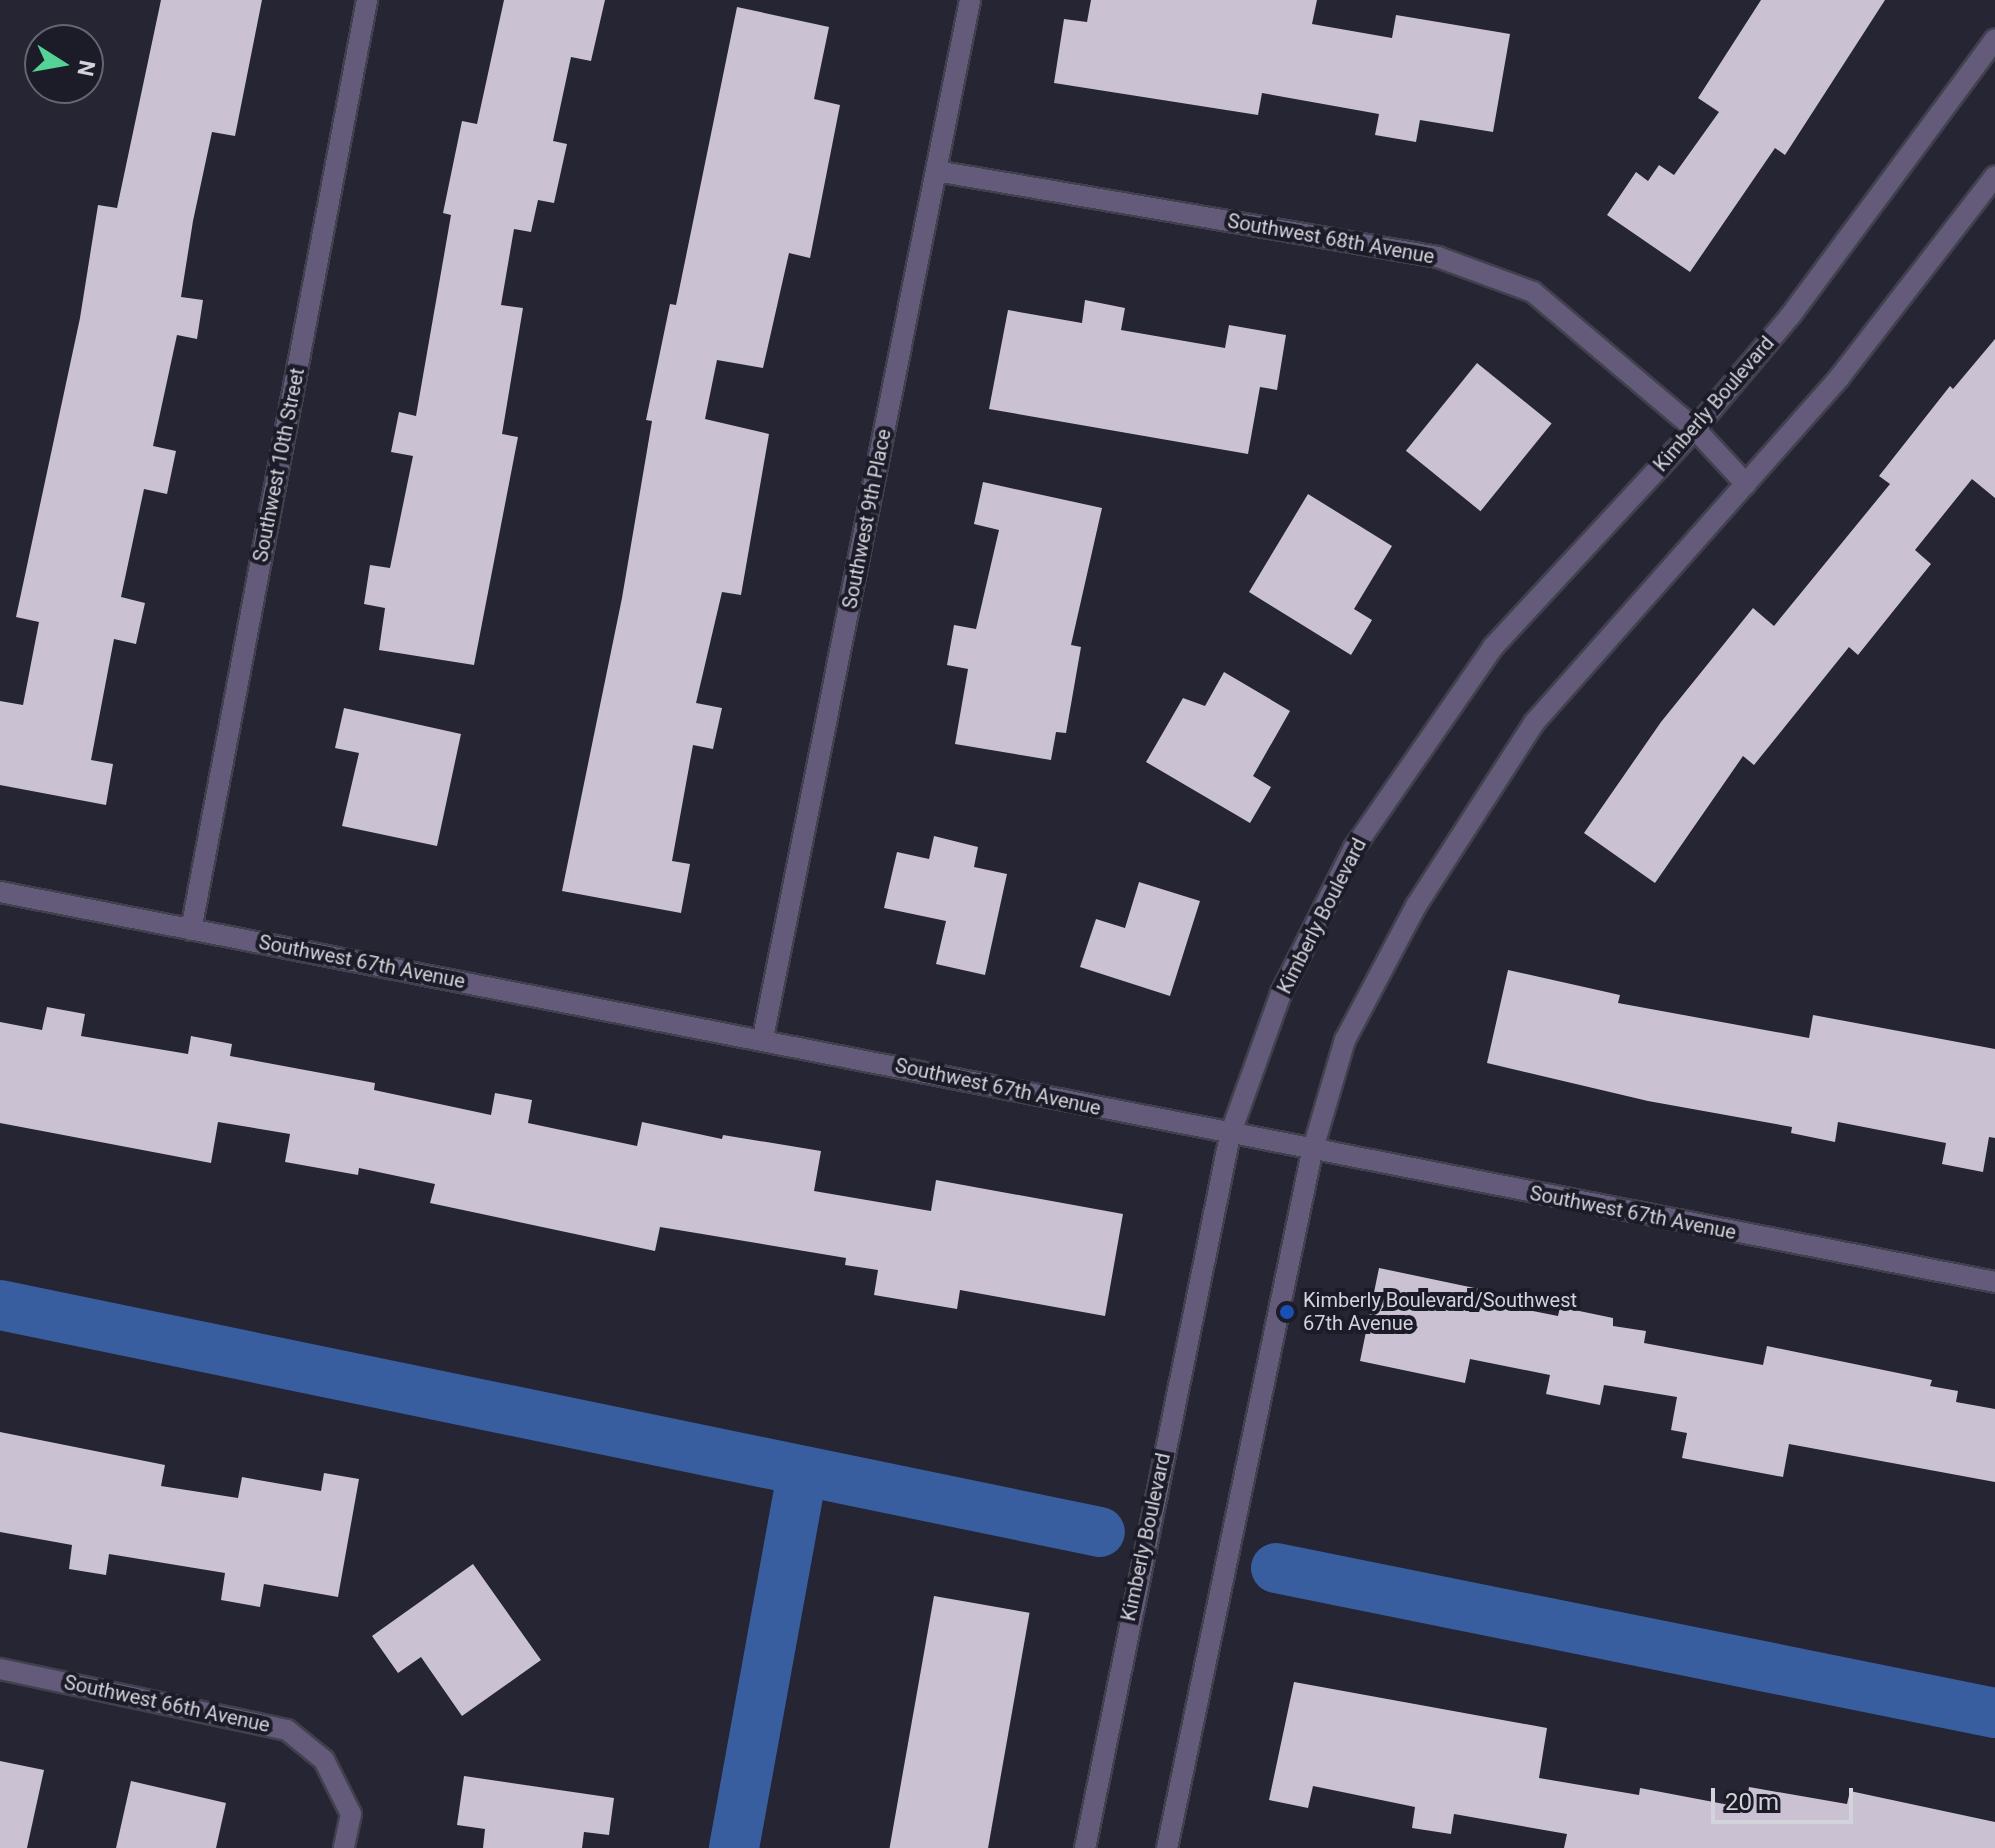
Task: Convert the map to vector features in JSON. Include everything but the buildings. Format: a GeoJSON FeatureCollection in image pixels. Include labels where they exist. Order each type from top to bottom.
{"type":"FeatureCollection","features":[{"type":"Feature","properties":{"kind":"street","name":"Southwest 10th Street"},"geometry":{"type":"LineString","coordinates":[[191,930],[367,0]]}},
{"type":"Feature","properties":{"kind":"street","name":"Southwest 9th Place"},"geometry":{"type":"LineString","coordinates":[[763,1038],[970,0]]}},
{"type":"Feature","properties":{"kind":"street","name":"Kimberly Boulevard"},"geometry":{"type":"LineString","coordinates":[[1085,1848],[1230,1135],[1281,993],[1354,848],[1493,647],[1695,429],[1800,303],[1995,39]]}},
{"type":"Feature","properties":{"kind":"street","name":"Southwest 68th Avenue"},"geometry":{"type":"LineString","coordinates":[[936,171],[1438,257],[1533,292],[1695,429],[1746,484]]}},
{"type":"Feature","properties":{"kind":"street"},"geometry":{"type":"LineString","coordinates":[[1167,1848],[1312,1152],[1345,1040],[1416,906],[1534,723],[1839,378],[1995,176]]}},
{"type":"Feature","properties":{"kind":"street","name":"Southwest 67th Avenue"},"geometry":{"type":"LineString","coordinates":[[0,892],[763,1038],[1312,1152],[1995,1282]]}},
{"type":"Feature","properties":{"kind":"street","name":"Southwest 66th Avenue"},"geometry":{"type":"LineString","coordinates":[[0,1669],[287,1730],[324,1760],[351,1814],[344,1848]]}},
{"type":"Feature","properties":{"kind":"waterway"},"geometry":{"type":"LineString","coordinates":[[0,1305],[1100,1532]]}},
{"type":"Feature","properties":{"kind":"waterway"},"geometry":{"type":"LineString","coordinates":[[734,1848],[802,1472]]}},
{"type":"Feature","properties":{"kind":"waterway"},"geometry":{"type":"LineString","coordinates":[[1276,1568],[1995,1713]]}},
{"type":"Feature","properties":{"kind":"place","name":"Kimberly Boulevard/Southwest 67th Avenue"},"geometry":{"type":"Point","coordinates":[1287,1312]}}]}
